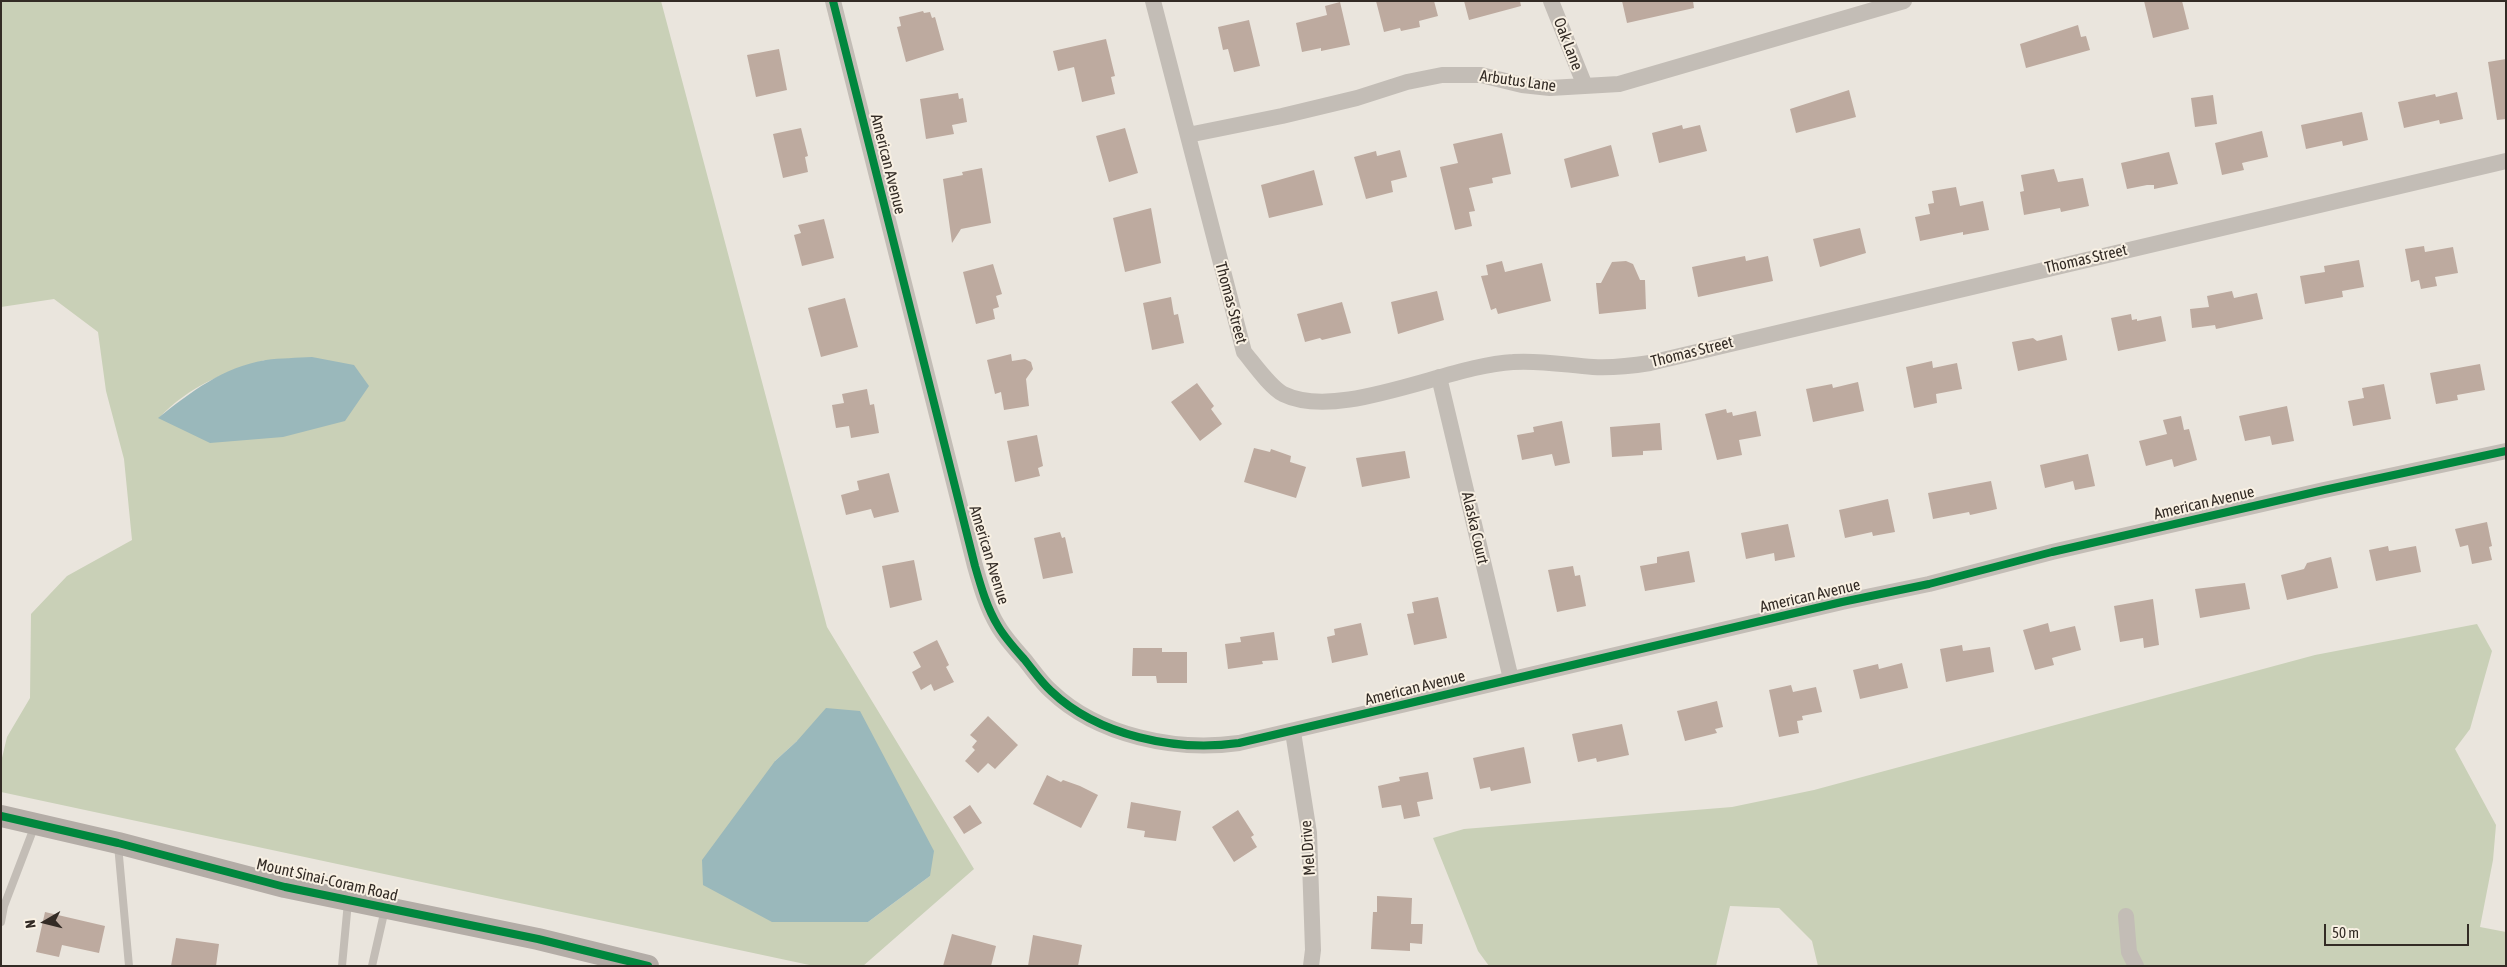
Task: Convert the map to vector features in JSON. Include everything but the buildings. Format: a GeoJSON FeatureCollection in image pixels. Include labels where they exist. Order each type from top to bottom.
{"type":"FeatureCollection","features":[{"type":"Feature","properties":{"kind":"main road","name":"Mount Sinai-Coram Road"},"geometry":{"type":"LineString","coordinates":[[1,816],[118,843],[285,887],[538,939],[648,966]]}},
{"type":"Feature","properties":{"kind":"street","name":"American Avenue"},"geometry":{"type":"LineString","coordinates":[[832,1],[975,566],[986,602],[998,627],[1051,691],[1078,712],[1106,726],[1148,739],[1213,747],[1293,732],[1511,679],[1929,584],[2091,543],[2506,451]]}},
{"type":"Feature","properties":{"kind":"street","name":"Thomas Street"},"geometry":{"type":"LineString","coordinates":[[1154,1],[1244,352],[1282,394],[1309,401],[1344,402],[1487,365],[1512,362],[1552,362],[1594,367],[1622,367],[1650,363],[2506,162]]}},
{"type":"Feature","properties":{"kind":"street","name":"Oak Lane"},"geometry":{"type":"LineString","coordinates":[[1551,1],[1585,86]]}},
{"type":"Feature","properties":{"kind":"street","name":"Arbutus Lane"},"geometry":{"type":"LineString","coordinates":[[1188,135],[1282,116],[1357,98],[1407,82],[1442,75],[1481,75],[1550,88],[1619,84],[1904,1]]}},
{"type":"Feature","properties":{"kind":"street","name":"Alaska Court"},"geometry":{"type":"LineString","coordinates":[[1439,377],[1511,679]]}},
{"type":"Feature","properties":{"kind":"street","name":"Mel Drive"},"geometry":{"type":"LineString","coordinates":[[1293,732],[1309,833],[1312,966]]}},
{"type":"Feature","properties":{"kind":"street"},"geometry":{"type":"LineString","coordinates":[[2126,916],[2129,952],[2136,966]]}},
{"type":"Feature","properties":{"kind":"lane"},"geometry":{"type":"LineString","coordinates":[[1,922],[4,906],[35,824]]}},
{"type":"Feature","properties":{"kind":"lane"},"geometry":{"type":"LineString","coordinates":[[118,843],[129,966]]}},
{"type":"Feature","properties":{"kind":"lane"},"geometry":{"type":"LineString","coordinates":[[342,966],[348,900]]}},
{"type":"Feature","properties":{"kind":"lane"},"geometry":{"type":"LineString","coordinates":[[372,966],[385,908]]}},
{"type":"Feature","properties":{"kind":"green space"},"geometry":{"type":"Polygon","coordinates":[[[1,1],[661,1],[827,627],[974,869],[863,966],[814,966],[1,792],[1,762],[7,737],[30,698],[31,614],[67,576],[132,540],[124,459],[106,391],[98,332],[54,299],[1,307],[1,1]],[[265,360],[222,375],[195,389],[159,418],[265,360]],[[797,741],[775,761],[772,922],[868,922],[930,876],[797,741]]]}},
{"type":"Feature","properties":{"kind":"green space"},"geometry":{"type":"Polygon","coordinates":[[[2477,624],[2492,651],[2470,729],[2455,749],[2496,825],[2493,860],[2480,927],[2506,932],[2506,966],[1818,966],[1812,941],[1779,908],[1730,906],[1716,966],[1489,966],[1478,951],[1433,838],[1464,829],[1732,807],[1814,790],[2315,655],[2477,624]]]}},
{"type":"Feature","properties":{"kind":"water"},"geometry":{"type":"Polygon","coordinates":[[[312,357],[354,365],[369,386],[345,421],[283,437],[210,443],[158,418],[195,390],[236,368],[266,360],[312,357]]]}},
{"type":"Feature","properties":{"kind":"water"},"geometry":{"type":"Polygon","coordinates":[[[826,708],[860,711],[934,851],[930,876],[868,922],[772,922],[703,885],[702,860],[775,761],[797,741],[826,708]]]}},
{"type":"Feature","properties":{"kind":"cycle path"},"geometry":{"type":"LineString","coordinates":[[833,1],[975,566],[987,605],[1004,635],[1051,691],[1070,707],[1091,719],[1115,730],[1139,737],[1190,745],[1239,743],[1842,602],[1929,584],[2052,552],[2506,451]]}},
{"type":"Feature","properties":{"kind":"cycle path"},"geometry":{"type":"LineString","coordinates":[[1,816],[118,843],[285,887],[538,939],[648,966]]}}]}
